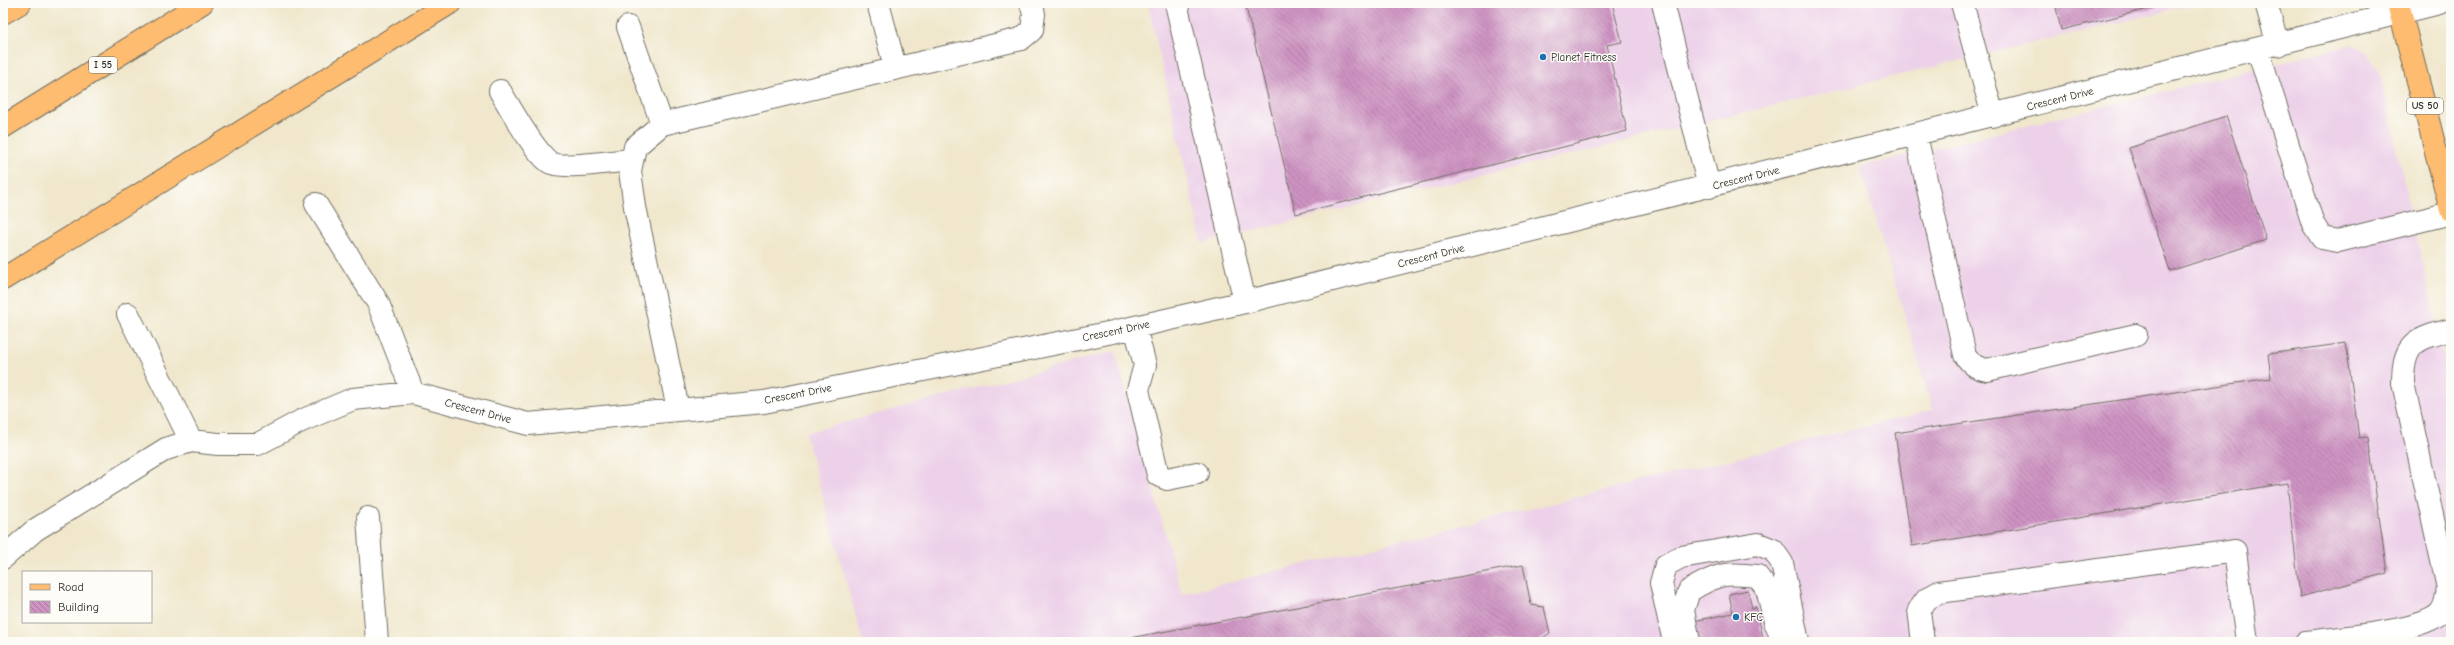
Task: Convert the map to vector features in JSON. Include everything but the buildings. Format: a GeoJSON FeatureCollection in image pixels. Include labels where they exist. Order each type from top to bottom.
{"type":"FeatureCollection","features":[{"type":"Feature","properties":{"kind":"main road","name":"I 55"},"geometry":{"type":"LineString","coordinates":[[3,127],[202,3]]}},
{"type":"Feature","properties":{"kind":"main road"},"geometry":{"type":"LineString","coordinates":[[3,279],[450,3]]}},
{"type":"Feature","properties":{"kind":"main road","name":"US 50"},"geometry":{"type":"LineString","coordinates":[[2400,9],[2451,211]]}},
{"type":"Feature","properties":{"kind":"street"},"geometry":{"type":"LineString","coordinates":[[878,3],[895,67]]}},
{"type":"Feature","properties":{"kind":"street"},"geometry":{"type":"LineString","coordinates":[[678,409],[635,207],[630,171],[631,160],[635,147],[662,124],[895,67],[1021,39],[1032,30],[1034,14],[1031,3]]}},
{"type":"Feature","properties":{"kind":"street"},"geometry":{"type":"LineString","coordinates":[[1176,3],[1245,302]]}},
{"type":"Feature","properties":{"kind":"street"},"geometry":{"type":"LineString","coordinates":[[1663,3],[1709,187]]}},
{"type":"Feature","properties":{"kind":"street"},"geometry":{"type":"LineString","coordinates":[[1962,3],[1993,116]]}},
{"type":"Feature","properties":{"kind":"street"},"geometry":{"type":"LineString","coordinates":[[2266,3],[2268,48],[2313,224],[2322,238],[2338,241],[2451,211]]}},
{"type":"Feature","properties":{"kind":"street","name":"Crescent Drive"},"geometry":{"type":"LineString","coordinates":[[413,393],[528,424],[764,402],[1135,327],[1245,302],[2268,48],[2400,9],[2439,3]]}},
{"type":"Feature","properties":{"kind":"street"},"geometry":{"type":"LineString","coordinates":[[628,27],[662,124]]}},
{"type":"Feature","properties":{"kind":"street"},"geometry":{"type":"LineString","coordinates":[[500,92],[539,151],[550,163],[568,166],[631,160]]}},
{"type":"Feature","properties":{"kind":"street"},"geometry":{"type":"LineString","coordinates":[[1916,135],[1965,355],[1970,363],[1978,369],[1987,370],[2136,334]]}},
{"type":"Feature","properties":{"kind":"street"},"geometry":{"type":"LineString","coordinates":[[3,558],[35,530],[166,449],[191,441],[218,444],[258,444],[301,421],[353,399],[413,393],[378,303],[316,204]]}},
{"type":"Feature","properties":{"kind":"street"},"geometry":{"type":"LineString","coordinates":[[128,314],[191,441]]}},
{"type":"Feature","properties":{"kind":"street"},"geometry":{"type":"LineString","coordinates":[[1135,327],[1145,365],[1138,390],[1158,475],[1167,479],[1197,473]]}},
{"type":"Feature","properties":{"kind":"street"},"geometry":{"type":"LineString","coordinates":[[2306,642],[2408,628],[2429,621],[2440,613],[2447,601],[2448,588],[2403,383],[2403,366],[2408,351],[2415,342],[2423,337],[2451,330]]}},
{"type":"Feature","properties":{"kind":"street"},"geometry":{"type":"LineString","coordinates":[[368,518],[377,642]]}},
{"type":"Feature","properties":{"kind":"street"},"geometry":{"type":"LineString","coordinates":[[1674,642],[1661,583],[1666,565],[1681,557],[1758,544],[1773,550],[1782,563],[1798,642]]}},
{"type":"Feature","properties":{"kind":"street"},"geometry":{"type":"LineString","coordinates":[[1923,642],[1919,610],[1927,599],[1940,592],[2235,551],[2247,642]]}},
{"type":"Feature","properties":{"kind":"street"},"geometry":{"type":"LineString","coordinates":[[1689,642],[1683,610],[1689,591],[1709,579],[1731,573],[1757,576],[1767,589],[1776,625],[1784,642]]}},
{"type":"Feature","properties":{"kind":"shaded area"},"geometry":{"type":"Polygon","coordinates":[[[1148,3],[2199,3],[1202,243],[1148,3]]]}},
{"type":"Feature","properties":{"kind":"shaded area"},"geometry":{"type":"Polygon","coordinates":[[[2351,45],[2366,52],[2378,69],[2451,385],[2451,642],[863,642],[805,433],[1115,351],[1182,594],[1933,410],[1860,167],[2351,45]]]}},
{"type":"Feature","properties":{"kind":"place","name":"Planet Fitness"},"geometry":{"type":"Point","coordinates":[1543,57]}},
{"type":"Feature","properties":{"kind":"place","name":"KFC"},"geometry":{"type":"Point","coordinates":[1736,617]}}]}
